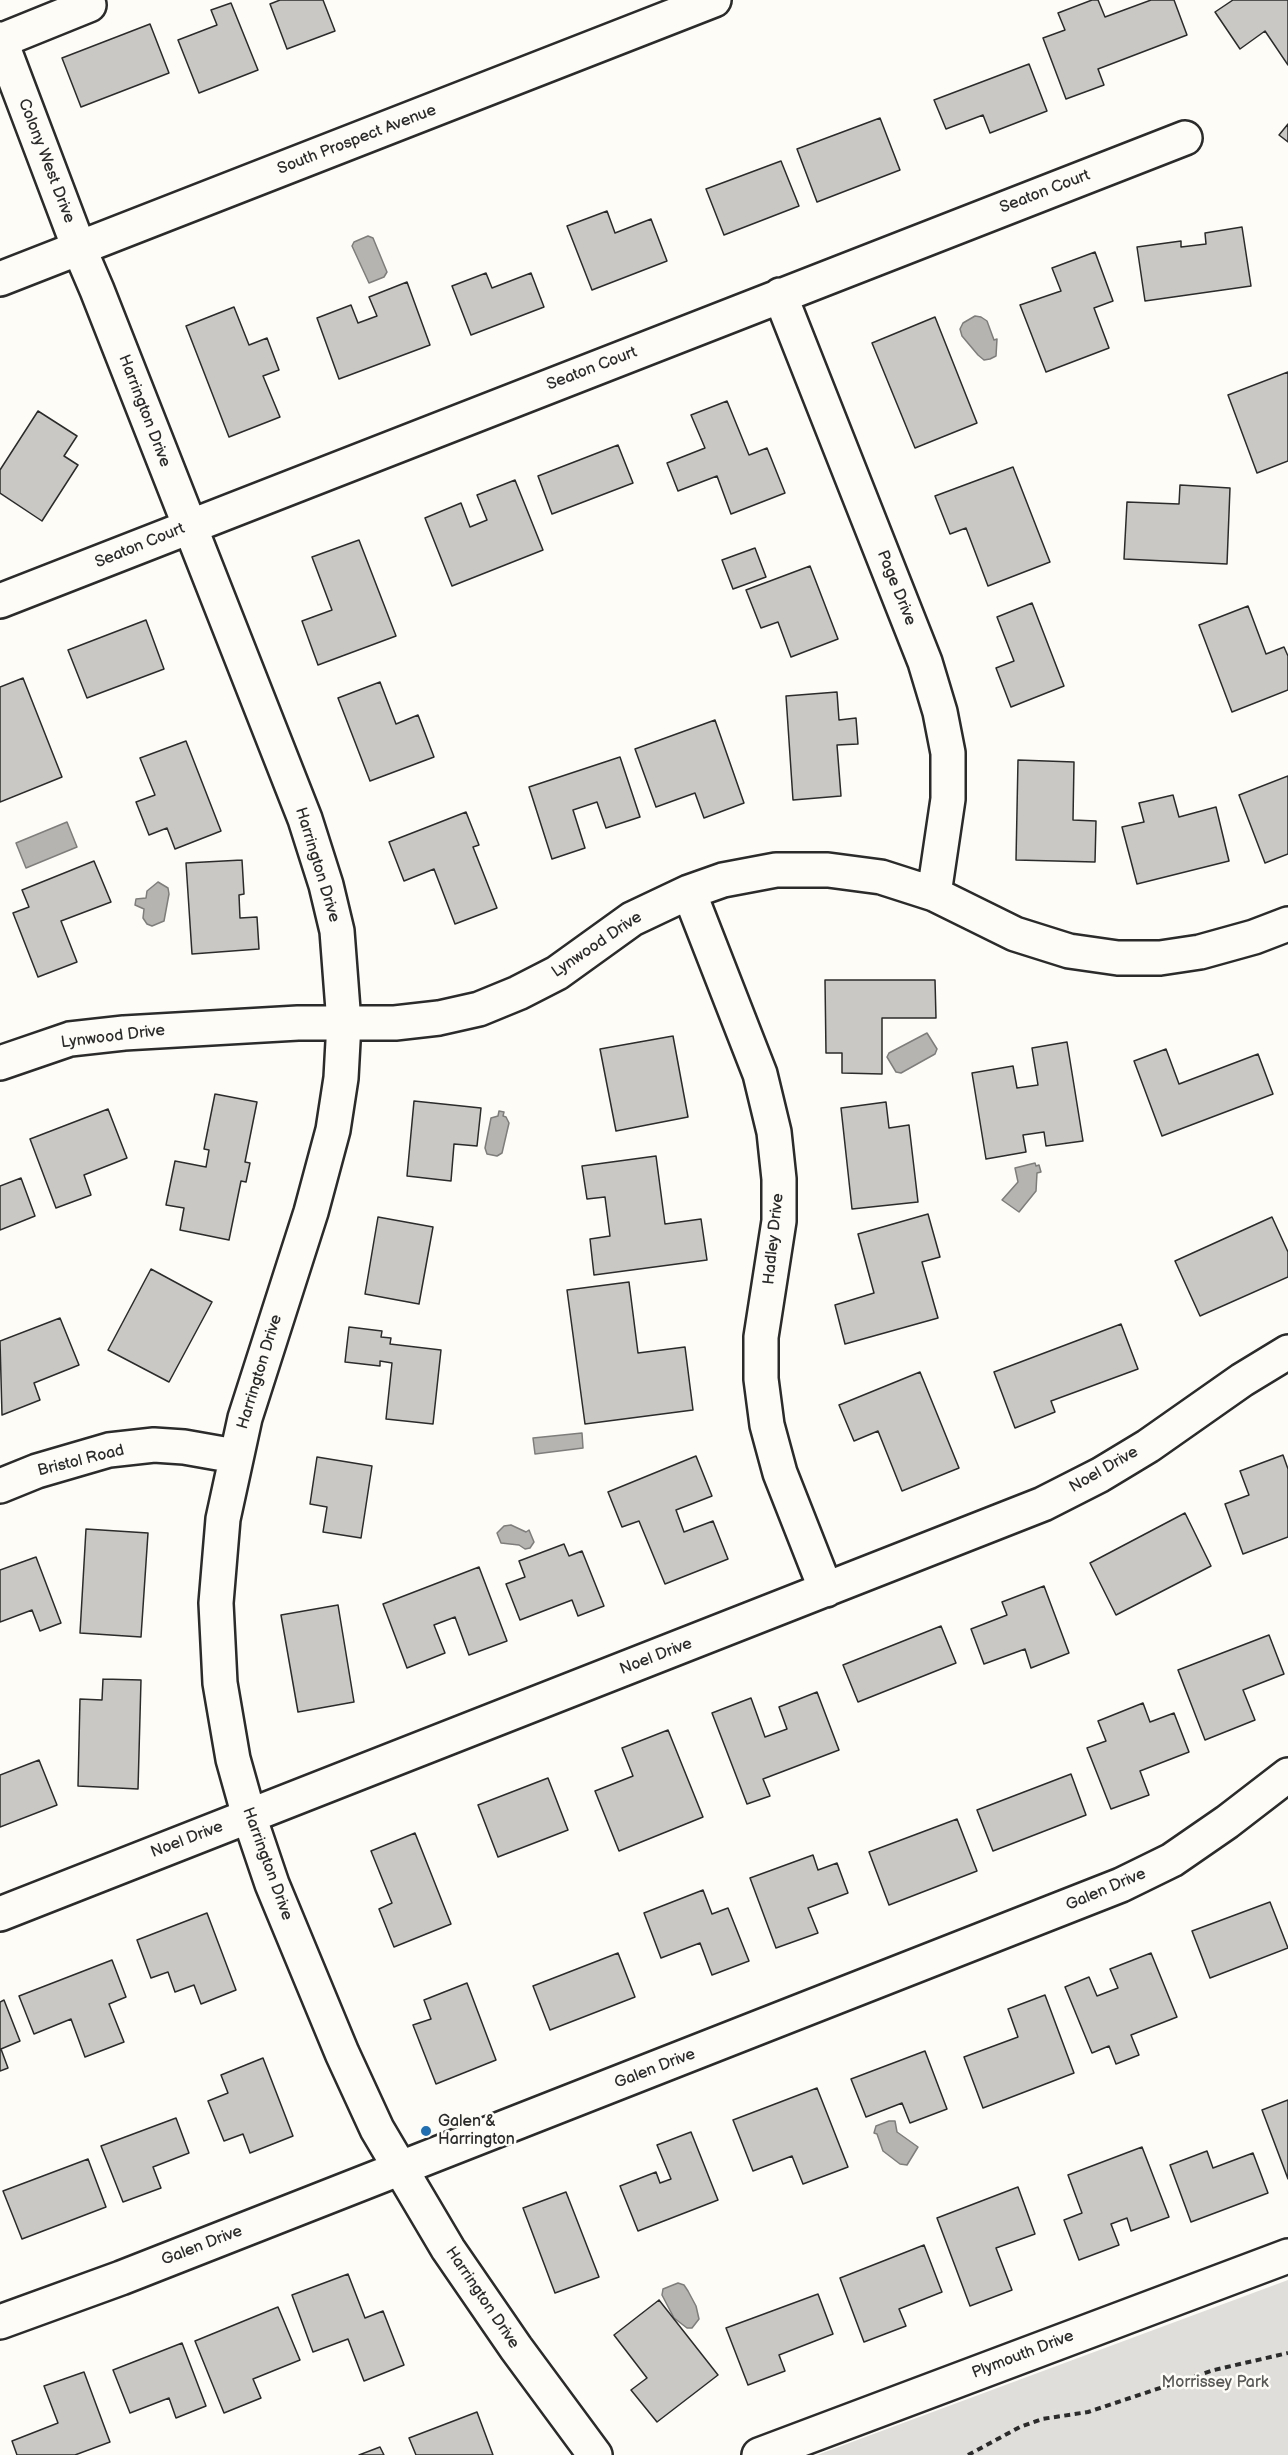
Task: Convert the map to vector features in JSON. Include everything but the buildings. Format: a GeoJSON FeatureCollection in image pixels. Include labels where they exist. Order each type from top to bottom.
{"type":"FeatureCollection","features":[{"type":"Feature","properties":{"kind":"street","name":"South Prospect Avenue"},"geometry":{"type":"LineString","coordinates":[[0,279],[714,0]]}},
{"type":"Feature","properties":{"kind":"street"},"geometry":{"type":"LineString","coordinates":[[0,40],[93,2]]}},
{"type":"Feature","properties":{"kind":"street","name":"Colony West Drive"},"geometry":{"type":"LineString","coordinates":[[0,40],[79,248]]}},
{"type":"Feature","properties":{"kind":"street","name":"Seaton Court"},"geometry":{"type":"LineString","coordinates":[[0,602],[1185,138]]}},
{"type":"Feature","properties":{"kind":"street","name":"Harrington Drive"},"geometry":{"type":"LineString","coordinates":[[79,248],[305,819],[326,885],[337,931],[342,980],[344,1023],[333,1130],[311,1212],[235,1456],[223,1519],[216,1603],[220,1683],[233,1759],[249,1816],[273,1884],[342,2053],[377,2129],[448,2249],[516,2348],[595,2455]]}},
{"type":"Feature","properties":{"kind":"street","name":"Page Drive"},"geometry":{"type":"LineString","coordinates":[[780,295],[921,651],[940,712],[948,753],[948,799],[934,894]]}},
{"type":"Feature","properties":{"kind":"street","name":"Lynwood Drive"},"geometry":{"type":"LineString","coordinates":[[0,1063],[70,1039],[113,1034],[298,1023],[395,1023],[439,1018],[479,1009],[518,993],[557,973],[632,919],[689,892],[723,880],[776,870],[828,870],[881,878],[934,894],[1015,934],[1069,951],[1118,957],[1160,957],[1200,952],[1254,937],[1288,924]]}},
{"type":"Feature","properties":{"kind":"street","name":"Hadley Drive"},"geometry":{"type":"LineString","coordinates":[[689,892],[760,1074],[774,1132],[779,1179],[779,1221],[761,1337],[761,1379],[767,1425],[780,1473],[826,1590]]}},
{"type":"Feature","properties":{"kind":"street","name":"Noel Drive"},"geometry":{"type":"LineString","coordinates":[[0,1914],[1042,1504],[1090,1480],[1148,1446],[1242,1380],[1288,1352]]}},
{"type":"Feature","properties":{"kind":"street","name":"Bristol Road"},"geometry":{"type":"LineString","coordinates":[[0,1486],[37,1471],[109,1450],[154,1446],[184,1447],[235,1456]]}},
{"type":"Feature","properties":{"kind":"street","name":"Galen Drive"},"geometry":{"type":"LineString","coordinates":[[0,2322],[121,2278],[1121,1886],[1172,1860],[1227,1822],[1288,1775]]}},
{"type":"Feature","properties":{"kind":"street","name":"Plymouth Drive"},"geometry":{"type":"LineString","coordinates":[[759,2455],[1288,2256]]}},
{"type":"Feature","properties":{"kind":"path"},"geometry":{"type":"LineString","coordinates":[[968,2455],[1020,2427],[1042,2419],[1089,2412],[1214,2370],[1288,2352]]}},
{"type":"Feature","properties":{"kind":"green space","name":"Morrissey Park"},"geometry":{"type":"Polygon","coordinates":[[[1288,2280],[1288,2455],[817,2455],[1288,2280]]]}},
{"type":"Feature","properties":{"kind":"shaded area"},"geometry":{"type":"Polygon","coordinates":[[[368,236],[373,238],[387,272],[384,277],[369,283],[352,246],[354,242],[368,236]]]}},
{"type":"Feature","properties":{"kind":"shaded area"},"geometry":{"type":"Polygon","coordinates":[[[975,316],[987,321],[994,340],[997,339],[996,356],[990,359],[984,360],[962,336],[960,329],[963,323],[975,316]]]}},
{"type":"Feature","properties":{"kind":"shaded area"},"geometry":{"type":"Polygon","coordinates":[[[67,822],[77,847],[26,868],[16,843],[67,822]]]}},
{"type":"Feature","properties":{"kind":"shaded area"},"geometry":{"type":"Polygon","coordinates":[[[158,882],[168,888],[169,894],[164,921],[152,926],[147,924],[143,918],[144,909],[135,905],[136,899],[146,898],[147,891],[158,882]]]}},
{"type":"Feature","properties":{"kind":"shaded area"},"geometry":{"type":"Polygon","coordinates":[[[927,1033],[937,1049],[935,1054],[901,1073],[896,1072],[887,1057],[889,1053],[927,1033]]]}},
{"type":"Feature","properties":{"kind":"shaded area"},"geometry":{"type":"Polygon","coordinates":[[[499,1111],[504,1112],[503,1116],[509,1123],[502,1153],[497,1156],[487,1154],[485,1148],[491,1118],[498,1116],[499,1111]]]}},
{"type":"Feature","properties":{"kind":"shaded area"},"geometry":{"type":"Polygon","coordinates":[[[1035,1163],[1036,1166],[1039,1165],[1041,1172],[1037,1173],[1036,1191],[1019,1212],[1002,1200],[1018,1182],[1015,1168],[1035,1163]]]}},
{"type":"Feature","properties":{"kind":"shaded area"},"geometry":{"type":"Polygon","coordinates":[[[582,1433],[583,1448],[535,1454],[533,1438],[582,1433]]]}},
{"type":"Feature","properties":{"kind":"shaded area"},"geometry":{"type":"Polygon","coordinates":[[[511,1525],[526,1532],[529,1530],[534,1542],[530,1548],[525,1549],[519,1545],[501,1543],[497,1533],[504,1526],[511,1525]]]}},
{"type":"Feature","properties":{"kind":"shaded area"},"geometry":{"type":"Polygon","coordinates":[[[895,2121],[897,2132],[918,2147],[907,2165],[900,2164],[883,2151],[877,2134],[874,2133],[876,2126],[895,2121]]]}},
{"type":"Feature","properties":{"kind":"shaded area"},"geometry":{"type":"Polygon","coordinates":[[[678,2283],[684,2285],[696,2306],[699,2319],[692,2328],[687,2328],[674,2318],[662,2295],[663,2289],[678,2283]]]}},
{"type":"Feature","properties":{"kind":"place","name":"Galen & Harrington"},"geometry":{"type":"Point","coordinates":[426,2131]}}]}
